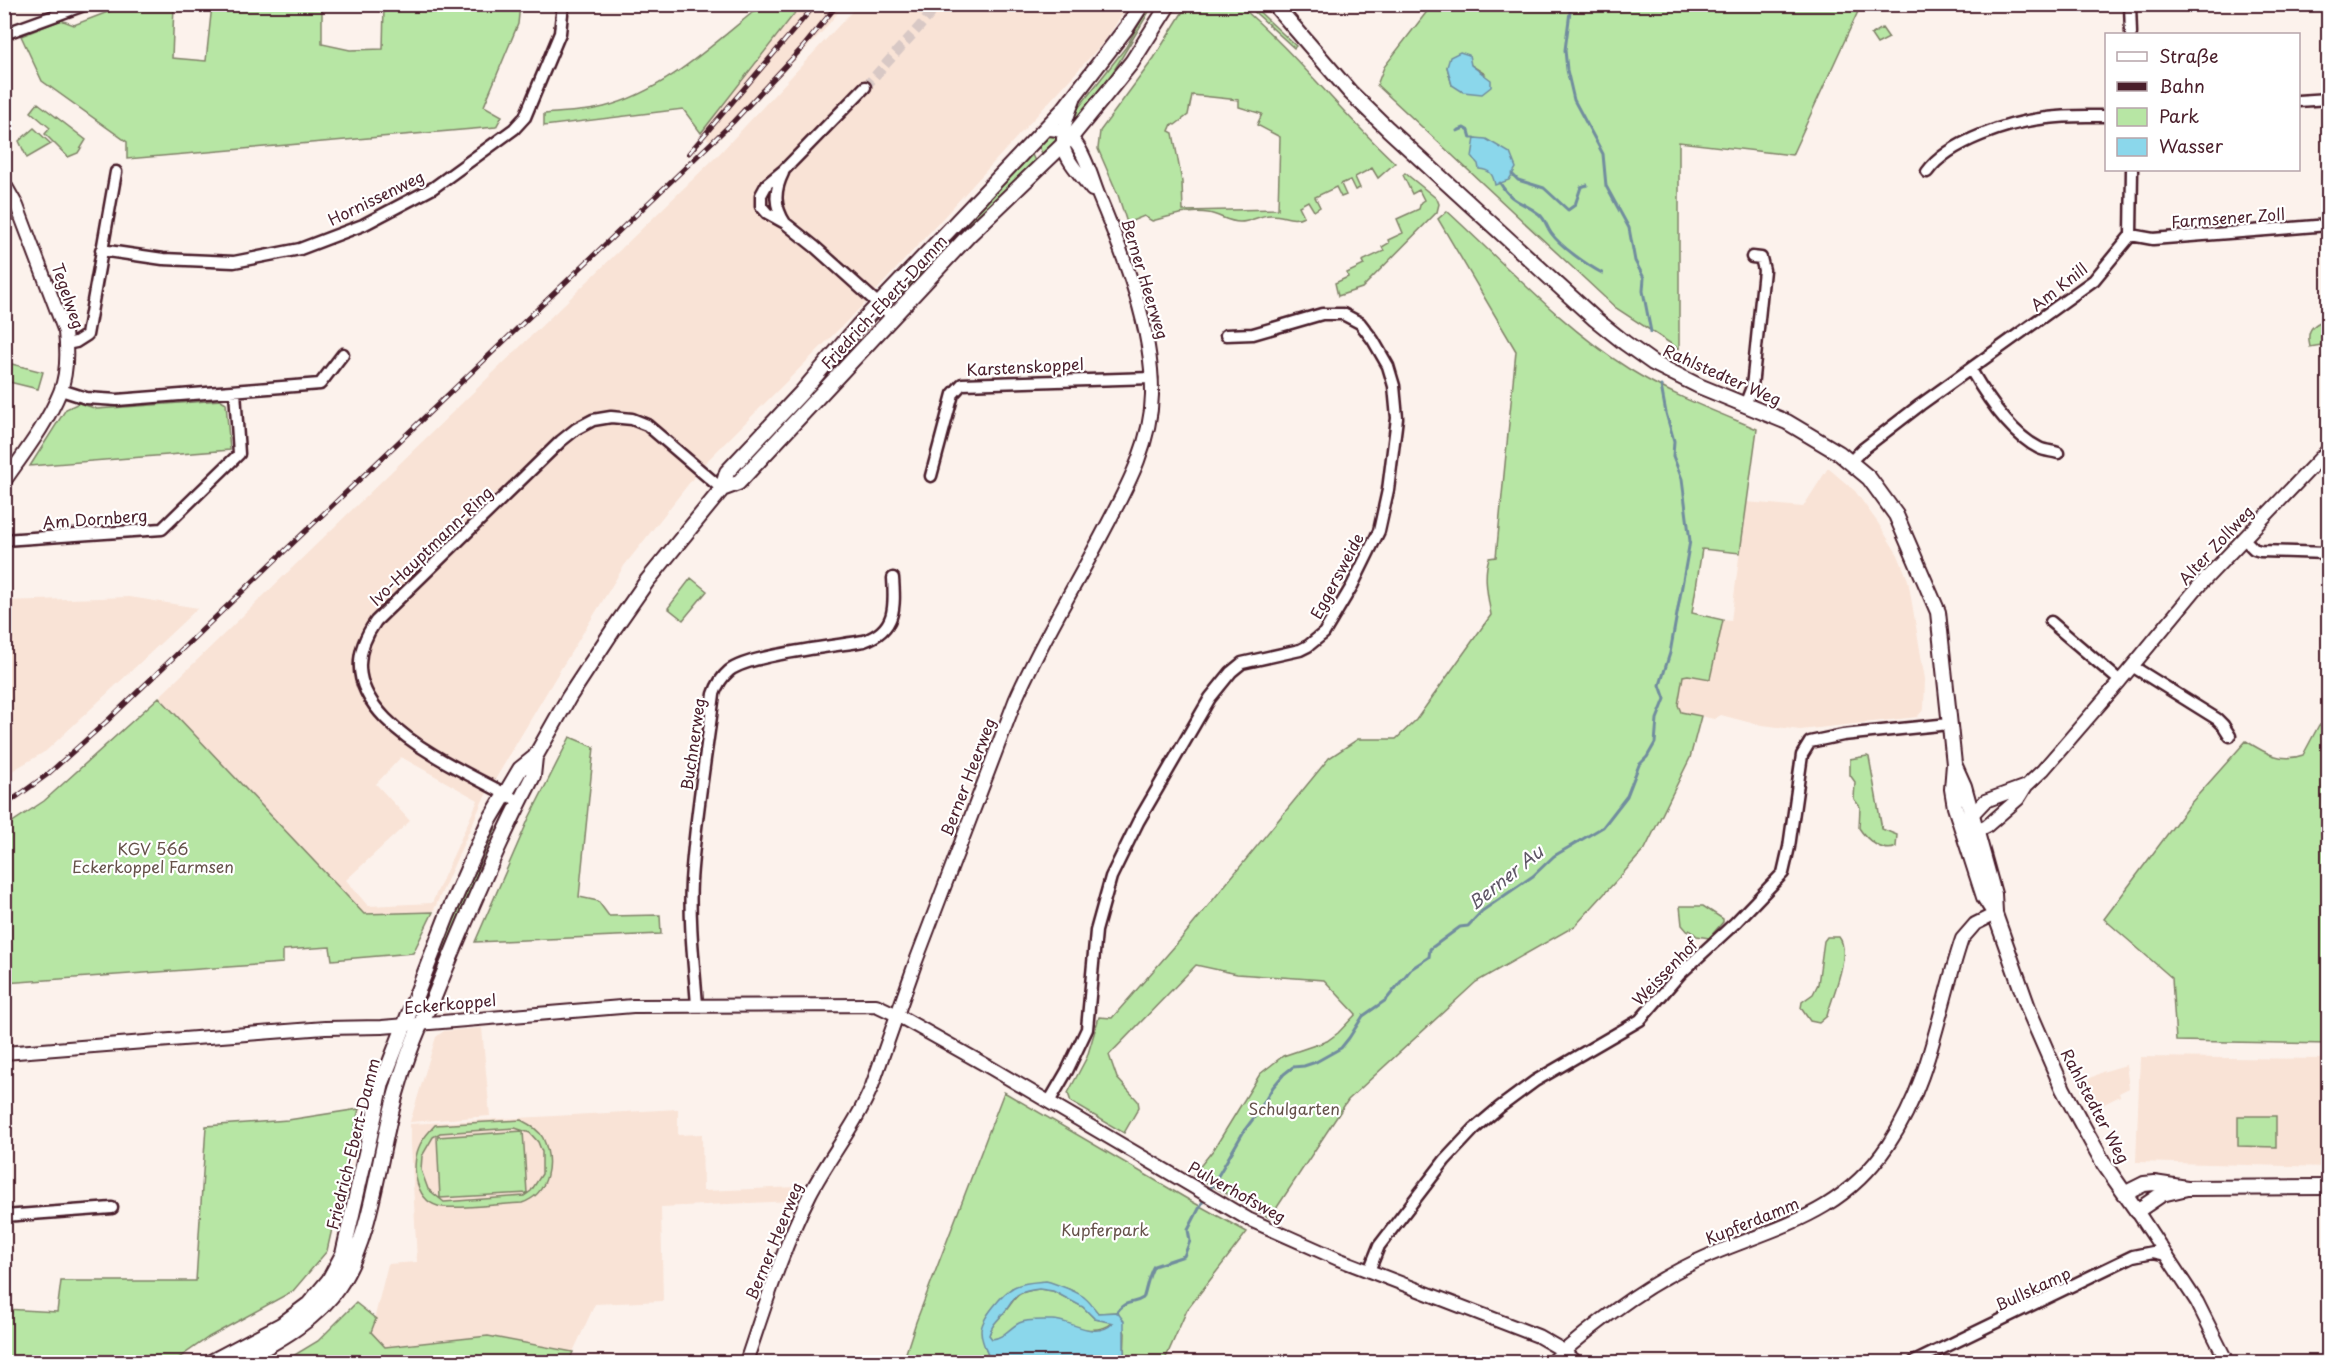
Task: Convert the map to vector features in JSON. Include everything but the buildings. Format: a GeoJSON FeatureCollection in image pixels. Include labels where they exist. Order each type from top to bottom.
{"type":"FeatureCollection","features":[{"type":"Feature","properties":{"kind":"main road"},"geometry":{"type":"LineString","coordinates":[[1046,129],[1127,27],[1142,4]]}},
{"type":"Feature","properties":{"kind":"main road"},"geometry":{"type":"LineString","coordinates":[[1066,138],[1132,62],[1169,4]]}},
{"type":"Feature","properties":{"kind":"main road","name":"Rahlstedter Weg"},"geometry":{"type":"LineString","coordinates":[[1274,4],[1350,92],[1595,319],[1653,363],[1699,386],[1787,423],[1851,461],[1883,495],[1896,515],[1934,598],[1938,612],[1954,764],[1952,789],[1994,894],[1995,914],[2026,1003],[2063,1089],[2104,1164],[2137,1211]]}},
{"type":"Feature","properties":{"kind":"main road","name":"Friedrich-Ebert-Damm"},"geometry":{"type":"LineString","coordinates":[[239,1362],[288,1335],[318,1311],[339,1287],[354,1259],[397,1089],[483,879],[533,776],[535,758],[579,681],[654,573],[722,489],[727,472],[879,305],[1046,129]]}},
{"type":"Feature","properties":{"kind":"main road","name":"Friedrich-Ebert-Damm"},"geometry":{"type":"LineString","coordinates":[[722,489],[738,483],[969,234],[1066,138]]}},
{"type":"Feature","properties":{"kind":"main road","name":"Friedrich-Ebert-Damm"},"geometry":{"type":"LineString","coordinates":[[211,1362],[281,1325],[309,1304],[344,1254],[382,1083],[404,1024],[470,861],[520,769],[535,758]]}},
{"type":"Feature","properties":{"kind":"main road","name":"Rahlstedter Weg"},"geometry":{"type":"LineString","coordinates":[[1954,764],[1964,786],[1971,813],[1968,833]]}},
{"type":"Feature","properties":{"kind":"main road"},"geometry":{"type":"LineString","coordinates":[[420,984],[428,1018]]}},
{"type":"Feature","properties":{"kind":"main road"},"geometry":{"type":"LineString","coordinates":[[2126,1193],[2144,1184],[2154,1183],[2187,1188],[2328,1187]]}},
{"type":"Feature","properties":{"kind":"main road"},"geometry":{"type":"LineString","coordinates":[[2137,1211],[2162,1194],[2187,1188]]}},
{"type":"Feature","properties":{"kind":"street"},"geometry":{"type":"LineString","coordinates":[[4,34],[87,4]]}},
{"type":"Feature","properties":{"kind":"street","name":"Hornissenweg"},"geometry":{"type":"LineString","coordinates":[[101,250],[163,259],[238,261],[300,249],[363,225],[432,188],[514,129],[525,117],[560,33],[563,4]]}},
{"type":"Feature","properties":{"kind":"street"},"geometry":{"type":"LineString","coordinates":[[2130,4],[2131,33]]}},
{"type":"Feature","properties":{"kind":"street"},"geometry":{"type":"LineString","coordinates":[[865,87],[784,170],[767,184],[761,195],[762,208],[785,223],[892,317]]}},
{"type":"Feature","properties":{"kind":"street"},"geometry":{"type":"LineString","coordinates":[[1046,129],[1066,138],[1078,89]]}},
{"type":"Feature","properties":{"kind":"street"},"geometry":{"type":"LineString","coordinates":[[2300,101],[2328,99]]}},
{"type":"Feature","properties":{"kind":"street"},"geometry":{"type":"LineString","coordinates":[[1927,172],[1934,163],[1952,150],[1990,132],[2048,117],[2105,116]]}},
{"type":"Feature","properties":{"kind":"street","name":"Berner Heerweg"},"geometry":{"type":"LineString","coordinates":[[746,1362],[781,1261],[802,1211],[814,1186],[865,1103],[1000,739],[1027,673],[1084,570],[1138,462],[1149,424],[1152,378],[1146,333],[1118,243],[1102,201],[1081,152],[1066,138]]}},
{"type":"Feature","properties":{"kind":"street"},"geometry":{"type":"LineString","coordinates":[[784,170],[777,185],[777,207],[785,223]]}},
{"type":"Feature","properties":{"kind":"street"},"geometry":{"type":"LineString","coordinates":[[2131,235],[2132,171]]}},
{"type":"Feature","properties":{"kind":"street"},"geometry":{"type":"LineString","coordinates":[[66,344],[76,342],[87,335],[116,172]]}},
{"type":"Feature","properties":{"kind":"street","name":"Tegelweg"},"geometry":{"type":"LineString","coordinates":[[4,183],[17,206],[65,332],[66,344],[61,390],[48,417],[4,483]]}},
{"type":"Feature","properties":{"kind":"street"},"geometry":{"type":"LineString","coordinates":[[761,195],[777,185]]}},
{"type":"Feature","properties":{"kind":"street","name":"Farmsener Zoll"},"geometry":{"type":"LineString","coordinates":[[2131,235],[2153,239],[2328,225]]}},
{"type":"Feature","properties":{"kind":"street","name":"Am Knill"},"geometry":{"type":"LineString","coordinates":[[1851,461],[1888,428],[2094,280],[2131,235]]}},
{"type":"Feature","properties":{"kind":"street"},"geometry":{"type":"LineString","coordinates":[[1745,405],[1752,387],[1764,270],[1761,258],[1752,257]]}},
{"type":"Feature","properties":{"kind":"street","name":"Eggersweide"},"geometry":{"type":"LineString","coordinates":[[1049,1102],[1087,1029],[1096,931],[1110,877],[1138,822],[1210,698],[1231,672],[1242,663],[1308,646],[1324,633],[1352,586],[1383,519],[1397,418],[1396,395],[1388,366],[1360,323],[1343,314],[1329,312],[1253,334],[1226,335]]}},
{"type":"Feature","properties":{"kind":"street"},"geometry":{"type":"LineString","coordinates":[[61,390],[86,398],[117,400],[320,384],[343,354]]}},
{"type":"Feature","properties":{"kind":"street"},"geometry":{"type":"LineString","coordinates":[[1971,370],[1993,404],[2013,427],[2040,448],[2058,453]]}},
{"type":"Feature","properties":{"kind":"street","name":"Karstenskoppel"},"geometry":{"type":"LineString","coordinates":[[931,476],[952,394],[963,384],[1152,378]]}},
{"type":"Feature","properties":{"kind":"street","name":"Am Dornberg"},"geometry":{"type":"LineString","coordinates":[[4,540],[162,529],[239,454],[235,391]]}},
{"type":"Feature","properties":{"kind":"street","name":"Ivo-Hauptmann-Ring"},"geometry":{"type":"LineString","coordinates":[[520,802],[417,745],[381,714],[365,691],[361,673],[360,657],[366,635],[376,621],[561,441],[576,429],[593,420],[622,417],[647,425],[722,489]]}},
{"type":"Feature","properties":{"kind":"street","name":"Alter Zollweg"},"geometry":{"type":"LineString","coordinates":[[1968,833],[1995,821],[2018,799],[2026,786],[2043,770],[2121,681],[2196,589],[2328,450]]}},
{"type":"Feature","properties":{"kind":"street"},"geometry":{"type":"LineString","coordinates":[[2244,539],[2257,551],[2328,552]]}},
{"type":"Feature","properties":{"kind":"street","name":"Buchnerweg"},"geometry":{"type":"LineString","coordinates":[[697,1005],[690,911],[691,882],[704,768],[717,684],[729,671],[748,661],[864,641],[877,636],[893,615],[893,578]]}},
{"type":"Feature","properties":{"kind":"street"},"geometry":{"type":"LineString","coordinates":[[2051,622],[2121,681]]}},
{"type":"Feature","properties":{"kind":"street"},"geometry":{"type":"LineString","coordinates":[[2132,666],[2217,719],[2230,736]]}},
{"type":"Feature","properties":{"kind":"street","name":"Weissenhof"},"geometry":{"type":"LineString","coordinates":[[1369,1270],[1380,1246],[1395,1225],[1445,1160],[1474,1129],[1535,1081],[1640,1020],[1680,974],[1736,923],[1783,873],[1802,755],[1810,742],[1843,735],[1949,724]]}},
{"type":"Feature","properties":{"kind":"street"},"geometry":{"type":"LineString","coordinates":[[1964,786],[1985,801]]}},
{"type":"Feature","properties":{"kind":"street","name":"Alter Zollweg"},"geometry":{"type":"LineString","coordinates":[[1971,813],[1985,801],[2026,786]]}},
{"type":"Feature","properties":{"kind":"street","name":"Kupferdamm"},"geometry":{"type":"LineString","coordinates":[[1552,1362],[1617,1310],[1660,1282],[1709,1256],[1768,1234],[1812,1214],[1830,1203],[1868,1171],[1888,1145],[1919,1088],[1962,939],[1975,924],[1995,914]]}},
{"type":"Feature","properties":{"kind":"street","name":"Eckerkoppel"},"geometry":{"type":"LineString","coordinates":[[4,1053],[404,1024],[428,1018],[633,1006],[869,1005],[884,1008],[897,1015]]}},
{"type":"Feature","properties":{"kind":"street","name":"Pulverhofsweg"},"geometry":{"type":"LineString","coordinates":[[897,1015],[1208,1196],[1277,1233],[1538,1336],[1564,1351],[1577,1362]]}},
{"type":"Feature","properties":{"kind":"street"},"geometry":{"type":"LineString","coordinates":[[4,1216],[112,1208]]}},
{"type":"Feature","properties":{"kind":"street","name":"Rahlstedter Weg"},"geometry":{"type":"LineString","coordinates":[[2137,1211],[2198,1302],[2226,1362]]}},
{"type":"Feature","properties":{"kind":"street","name":"Bullskamp"},"geometry":{"type":"LineString","coordinates":[[1914,1362],[2133,1256],[2153,1252],[2167,1255]]}},
{"type":"Feature","properties":{"kind":"shaded area"},"geometry":{"type":"Polygon","coordinates":[[[801,5],[844,5],[823,31],[714,144],[701,133],[801,5]]]}},
{"type":"Feature","properties":{"kind":"shaded area"},"geometry":{"type":"Polygon","coordinates":[[[858,5],[1129,5],[1104,42],[865,303],[705,463],[624,566],[483,800],[433,912],[364,914],[159,697],[721,152],[858,5]],[[401,757],[376,784],[410,821],[346,880],[368,906],[432,903],[478,800],[401,757]]]}},
{"type":"Feature","properties":{"kind":"shaded area"},"geometry":{"type":"Polygon","coordinates":[[[1828,468],[1855,491],[1878,523],[1898,555],[1908,580],[1925,679],[1924,709],[1917,717],[1800,730],[1755,724],[1721,715],[1714,719],[1681,712],[1678,706],[1683,676],[1710,679],[1723,620],[1731,621],[1746,502],[1803,507],[1828,468]]]}},
{"type":"Feature","properties":{"kind":"shaded area"},"geometry":{"type":"Polygon","coordinates":[[[130,597],[198,608],[46,751],[5,775],[5,601],[130,597]]]}},
{"type":"Feature","properties":{"kind":"shaded area"},"geometry":{"type":"Polygon","coordinates":[[[482,1028],[490,1116],[410,1122],[436,1037],[444,1031],[482,1028]]]}},
{"type":"Feature","properties":{"kind":"shaded area"},"geometry":{"type":"Polygon","coordinates":[[[2140,1057],[2328,1059],[2328,1167],[2136,1162],[2140,1057]]]}},
{"type":"Feature","properties":{"kind":"shaded area"},"geometry":{"type":"Polygon","coordinates":[[[2126,1065],[2129,1088],[2119,1093],[2120,1096],[2096,1108],[2088,1093],[2093,1090],[2087,1080],[2102,1072],[2126,1065]]]}},
{"type":"Feature","properties":{"kind":"shaded area"},"geometry":{"type":"Polygon","coordinates":[[[678,1109],[678,1135],[702,1134],[703,1191],[798,1187],[792,1201],[661,1207],[663,1301],[595,1304],[573,1352],[488,1336],[384,1347],[371,1332],[388,1264],[417,1262],[410,1124],[678,1109]]]}},
{"type":"Feature","properties":{"kind":"green space"},"geometry":{"type":"Polygon","coordinates":[[[763,4],[801,5],[701,133],[683,109],[544,126],[544,114],[604,107],[648,90],[708,50],[763,4]]]}},
{"type":"Feature","properties":{"kind":"green space"},"geometry":{"type":"Polygon","coordinates":[[[126,5],[174,5],[172,58],[206,61],[212,5],[322,5],[322,44],[350,50],[383,49],[384,5],[520,5],[518,24],[484,106],[502,116],[496,127],[127,159],[127,142],[42,81],[21,36],[61,20],[74,25],[126,5]]]}},
{"type":"Feature","properties":{"kind":"green space"},"geometry":{"type":"Polygon","coordinates":[[[1150,5],[1153,5],[1100,94],[1071,128],[1075,112],[1126,47],[1150,5]]]}},
{"type":"Feature","properties":{"kind":"green space"},"geometry":{"type":"Polygon","coordinates":[[[1187,5],[1239,5],[1280,43],[1395,163],[1378,178],[1372,168],[1355,177],[1360,188],[1355,190],[1350,180],[1341,184],[1346,195],[1341,197],[1336,187],[1315,197],[1320,207],[1314,211],[1308,201],[1299,206],[1304,216],[1300,218],[1268,215],[1240,222],[1208,213],[1194,212],[1152,221],[1144,216],[1127,223],[1118,195],[1098,149],[1100,131],[1154,58],[1187,5]],[[1192,95],[1188,115],[1175,125],[1172,124],[1169,131],[1173,133],[1182,182],[1183,211],[1278,209],[1280,137],[1257,125],[1262,114],[1239,107],[1239,100],[1192,95]]]}},
{"type":"Feature","properties":{"kind":"green space"},"geometry":{"type":"Polygon","coordinates":[[[1247,5],[1252,5],[1296,46],[1294,48],[1247,5]]]}},
{"type":"Feature","properties":{"kind":"green space"},"geometry":{"type":"Polygon","coordinates":[[[1432,5],[1861,5],[1792,155],[1679,142],[1679,349],[1616,308],[1377,85],[1384,67],[1432,5]],[[1471,65],[1447,67],[1452,85],[1485,74],[1471,65]]]}},
{"type":"Feature","properties":{"kind":"green space"},"geometry":{"type":"Polygon","coordinates":[[[1882,28],[1889,38],[1877,44],[1871,35],[1882,28]]]}},
{"type":"Feature","properties":{"kind":"green space"},"geometry":{"type":"Polygon","coordinates":[[[38,103],[86,140],[78,153],[68,157],[45,134],[50,128],[31,112],[38,103]]]}},
{"type":"Feature","properties":{"kind":"green space"},"geometry":{"type":"Polygon","coordinates":[[[34,128],[51,144],[27,158],[19,141],[34,128]]]}},
{"type":"Feature","properties":{"kind":"green space"},"geometry":{"type":"Polygon","coordinates":[[[1049,136],[1058,136],[1060,141],[1044,157],[1038,145],[1049,136]]]}},
{"type":"Feature","properties":{"kind":"green space"},"geometry":{"type":"Polygon","coordinates":[[[1031,152],[1036,164],[904,297],[899,292],[1031,152]]]}},
{"type":"Feature","properties":{"kind":"green space"},"geometry":{"type":"Polygon","coordinates":[[[1405,173],[1437,199],[1439,204],[1437,212],[1362,288],[1338,296],[1335,283],[1348,277],[1347,273],[1364,265],[1362,261],[1384,251],[1382,247],[1389,243],[1388,240],[1403,233],[1397,219],[1419,209],[1424,200],[1419,190],[1412,194],[1403,175],[1405,173]]]}},
{"type":"Feature","properties":{"kind":"green space","name":"Schulgarten"},"geometry":{"type":"Polygon","coordinates":[[[1447,211],[1557,314],[1604,352],[1660,386],[1757,429],[1740,553],[1702,549],[1692,613],[1723,620],[1710,679],[1683,676],[1678,705],[1681,712],[1701,716],[1690,758],[1645,849],[1575,926],[1476,982],[1348,1100],[1270,1218],[1193,1175],[1214,1149],[1260,1074],[1283,1056],[1327,1041],[1356,1014],[1324,980],[1237,974],[1196,965],[1109,1055],[1117,1078],[1138,1101],[1139,1107],[1124,1133],[1071,1102],[1068,1093],[1087,1057],[1099,1017],[1112,1018],[1181,939],[1329,758],[1358,739],[1396,739],[1416,720],[1491,615],[1486,572],[1489,558],[1496,557],[1516,351],[1438,219],[1447,211]]]}},
{"type":"Feature","properties":{"kind":"green space"},"geometry":{"type":"Polygon","coordinates":[[[2322,321],[2327,328],[2327,344],[2310,347],[2310,331],[2322,321]]]}},
{"type":"Feature","properties":{"kind":"green space"},"geometry":{"type":"Polygon","coordinates":[[[4,362],[43,372],[38,389],[5,381],[4,362]]]}},
{"type":"Feature","properties":{"kind":"green space"},"geometry":{"type":"Polygon","coordinates":[[[221,400],[226,403],[230,450],[30,466],[66,409],[79,403],[97,409],[221,400]]]}},
{"type":"Feature","properties":{"kind":"green space"},"geometry":{"type":"Polygon","coordinates":[[[691,578],[707,591],[683,620],[668,608],[691,578]]]}},
{"type":"Feature","properties":{"kind":"green space","name":"KGV 566 Eckerkoppel Farmsen"},"geometry":{"type":"Polygon","coordinates":[[[159,697],[364,914],[433,912],[413,953],[332,960],[330,947],[283,950],[283,963],[5,983],[5,827],[44,801],[159,697]]]}},
{"type":"Feature","properties":{"kind":"green space"},"geometry":{"type":"Polygon","coordinates":[[[2319,725],[2328,725],[2328,1044],[2176,1041],[2172,978],[2104,919],[2190,804],[2246,741],[2273,756],[2295,757],[2303,755],[2319,725]]]}},
{"type":"Feature","properties":{"kind":"green space"},"geometry":{"type":"Polygon","coordinates":[[[570,737],[594,747],[579,897],[598,901],[609,916],[660,915],[661,934],[475,942],[529,818],[570,737]]]}},
{"type":"Feature","properties":{"kind":"green space"},"geometry":{"type":"Polygon","coordinates":[[[1867,756],[1882,829],[1897,835],[1896,847],[1891,849],[1875,844],[1859,828],[1860,807],[1854,799],[1855,782],[1850,775],[1850,759],[1867,756]]]}},
{"type":"Feature","properties":{"kind":"green space"},"geometry":{"type":"Polygon","coordinates":[[[492,827],[496,828],[479,866],[476,880],[428,993],[440,960],[443,938],[492,827]]]}},
{"type":"Feature","properties":{"kind":"green space"},"geometry":{"type":"Polygon","coordinates":[[[1680,906],[1703,906],[1723,919],[1723,922],[1709,938],[1697,936],[1690,930],[1688,932],[1682,925],[1680,906]]]}},
{"type":"Feature","properties":{"kind":"green space"},"geometry":{"type":"Polygon","coordinates":[[[1827,937],[1839,937],[1843,953],[1842,964],[1827,1016],[1819,1023],[1810,1021],[1801,1008],[1802,1002],[1813,994],[1818,984],[1824,941],[1827,937]]]}},
{"type":"Feature","properties":{"kind":"green space","name":"Kupferpark"},"geometry":{"type":"Polygon","coordinates":[[[1004,1092],[1247,1232],[1187,1310],[1164,1362],[1124,1362],[1125,1333],[1118,1312],[1098,1313],[1079,1294],[1069,1289],[1050,1286],[1012,1288],[995,1306],[985,1321],[983,1329],[983,1338],[991,1362],[903,1362],[916,1322],[1004,1092]]]}},
{"type":"Feature","properties":{"kind":"green space"},"geometry":{"type":"Polygon","coordinates":[[[359,1109],[327,1251],[293,1291],[209,1337],[173,1362],[5,1362],[5,1309],[57,1312],[61,1281],[196,1281],[206,1126],[288,1120],[359,1109]]]}},
{"type":"Feature","properties":{"kind":"green space"},"geometry":{"type":"Polygon","coordinates":[[[2238,1116],[2276,1116],[2276,1147],[2238,1146],[2238,1116]]]}},
{"type":"Feature","properties":{"kind":"green space"},"geometry":{"type":"Polygon","coordinates":[[[521,1120],[539,1132],[543,1138],[548,1167],[543,1185],[531,1199],[522,1203],[462,1207],[443,1207],[434,1204],[421,1192],[415,1165],[420,1144],[435,1125],[521,1120]],[[515,1128],[440,1133],[433,1137],[422,1156],[421,1170],[428,1189],[444,1202],[524,1196],[531,1191],[542,1174],[542,1152],[538,1142],[530,1133],[515,1128]]]}},
{"type":"Feature","properties":{"kind":"green space"},"geometry":{"type":"Polygon","coordinates":[[[523,1131],[527,1193],[440,1198],[437,1137],[523,1131]]]}},
{"type":"Feature","properties":{"kind":"green space"},"geometry":{"type":"Polygon","coordinates":[[[1039,1289],[1053,1291],[1083,1307],[1095,1319],[1113,1322],[1106,1327],[1087,1329],[1028,1321],[1004,1336],[992,1340],[989,1335],[993,1326],[1016,1297],[1024,1292],[1039,1289]]]}},
{"type":"Feature","properties":{"kind":"green space"},"geometry":{"type":"Polygon","coordinates":[[[356,1303],[376,1319],[371,1332],[385,1347],[488,1336],[573,1352],[569,1361],[566,1362],[283,1362],[318,1341],[356,1303]]]}},
{"type":"Feature","properties":{"kind":"water"},"geometry":{"type":"Polygon","coordinates":[[[1460,52],[1469,55],[1471,65],[1491,80],[1491,87],[1482,94],[1463,92],[1452,85],[1447,67],[1450,57],[1460,52]]]}},
{"type":"Feature","properties":{"kind":"water"},"geometry":{"type":"Polygon","coordinates":[[[1475,138],[1486,139],[1510,153],[1516,168],[1509,180],[1495,185],[1490,173],[1479,169],[1472,157],[1475,138]]]}},
{"type":"Feature","properties":{"kind":"water"},"geometry":{"type":"Polygon","coordinates":[[[1046,1281],[1078,1294],[1087,1300],[1098,1313],[1117,1312],[1124,1321],[1124,1362],[991,1362],[981,1331],[989,1313],[999,1300],[1014,1287],[1046,1281]],[[1039,1289],[1018,1294],[994,1324],[989,1335],[992,1339],[996,1338],[1019,1323],[1030,1320],[1060,1321],[1091,1330],[1106,1328],[1113,1323],[1095,1319],[1083,1307],[1053,1291],[1039,1289]]]}},
{"type":"Feature","properties":{"kind":"waterway","name":"Berner Au"},"geometry":{"type":"LineString","coordinates":[[1571,4],[1565,50],[1574,100],[1603,154],[1606,186],[1629,228],[1635,261],[1644,278],[1643,291],[1651,332]]}},
{"type":"Feature","properties":{"kind":"waterway"},"geometry":{"type":"LineString","coordinates":[[1457,131],[1464,128],[1469,131],[1471,138],[1475,138]]}},
{"type":"Feature","properties":{"kind":"waterway"},"geometry":{"type":"LineString","coordinates":[[1512,174],[1518,180],[1544,188],[1568,210],[1575,205],[1581,187],[1587,185]]}},
{"type":"Feature","properties":{"kind":"waterway"},"geometry":{"type":"LineString","coordinates":[[1500,183],[1513,198],[1541,216],[1561,244],[1602,273]]}},
{"type":"Feature","properties":{"kind":"waterway","name":"Berner Au"},"geometry":{"type":"LineString","coordinates":[[1208,1193],[1244,1131],[1284,1074],[1293,1067],[1316,1062],[1341,1048],[1363,1016],[1386,1000],[1411,969],[1429,957],[1430,949],[1460,927],[1468,926],[1482,911],[1533,876],[1554,856],[1603,827],[1627,796],[1639,765],[1655,743],[1657,719],[1665,699],[1660,685],[1670,653],[1690,541],[1682,479],[1673,456],[1674,441],[1661,386]]}},
{"type":"Feature","properties":{"kind":"waterway","name":"Berner Au"},"geometry":{"type":"LineString","coordinates":[[1117,1312],[1123,1305],[1143,1298],[1154,1266],[1184,1256],[1190,1241],[1188,1230],[1204,1199]]}},
{"type":"Feature","properties":{"kind":"tunnel"},"geometry":{"type":"LineString","coordinates":[[865,87],[939,5]]}},
{"type":"Feature","properties":{"kind":"railway"},"geometry":{"type":"LineString","coordinates":[[689,153],[816,4]]}},
{"type":"Feature","properties":{"kind":"railway"},"geometry":{"type":"LineString","coordinates":[[4,806],[48,774],[106,722],[733,122],[803,47],[838,4]]}}]}
